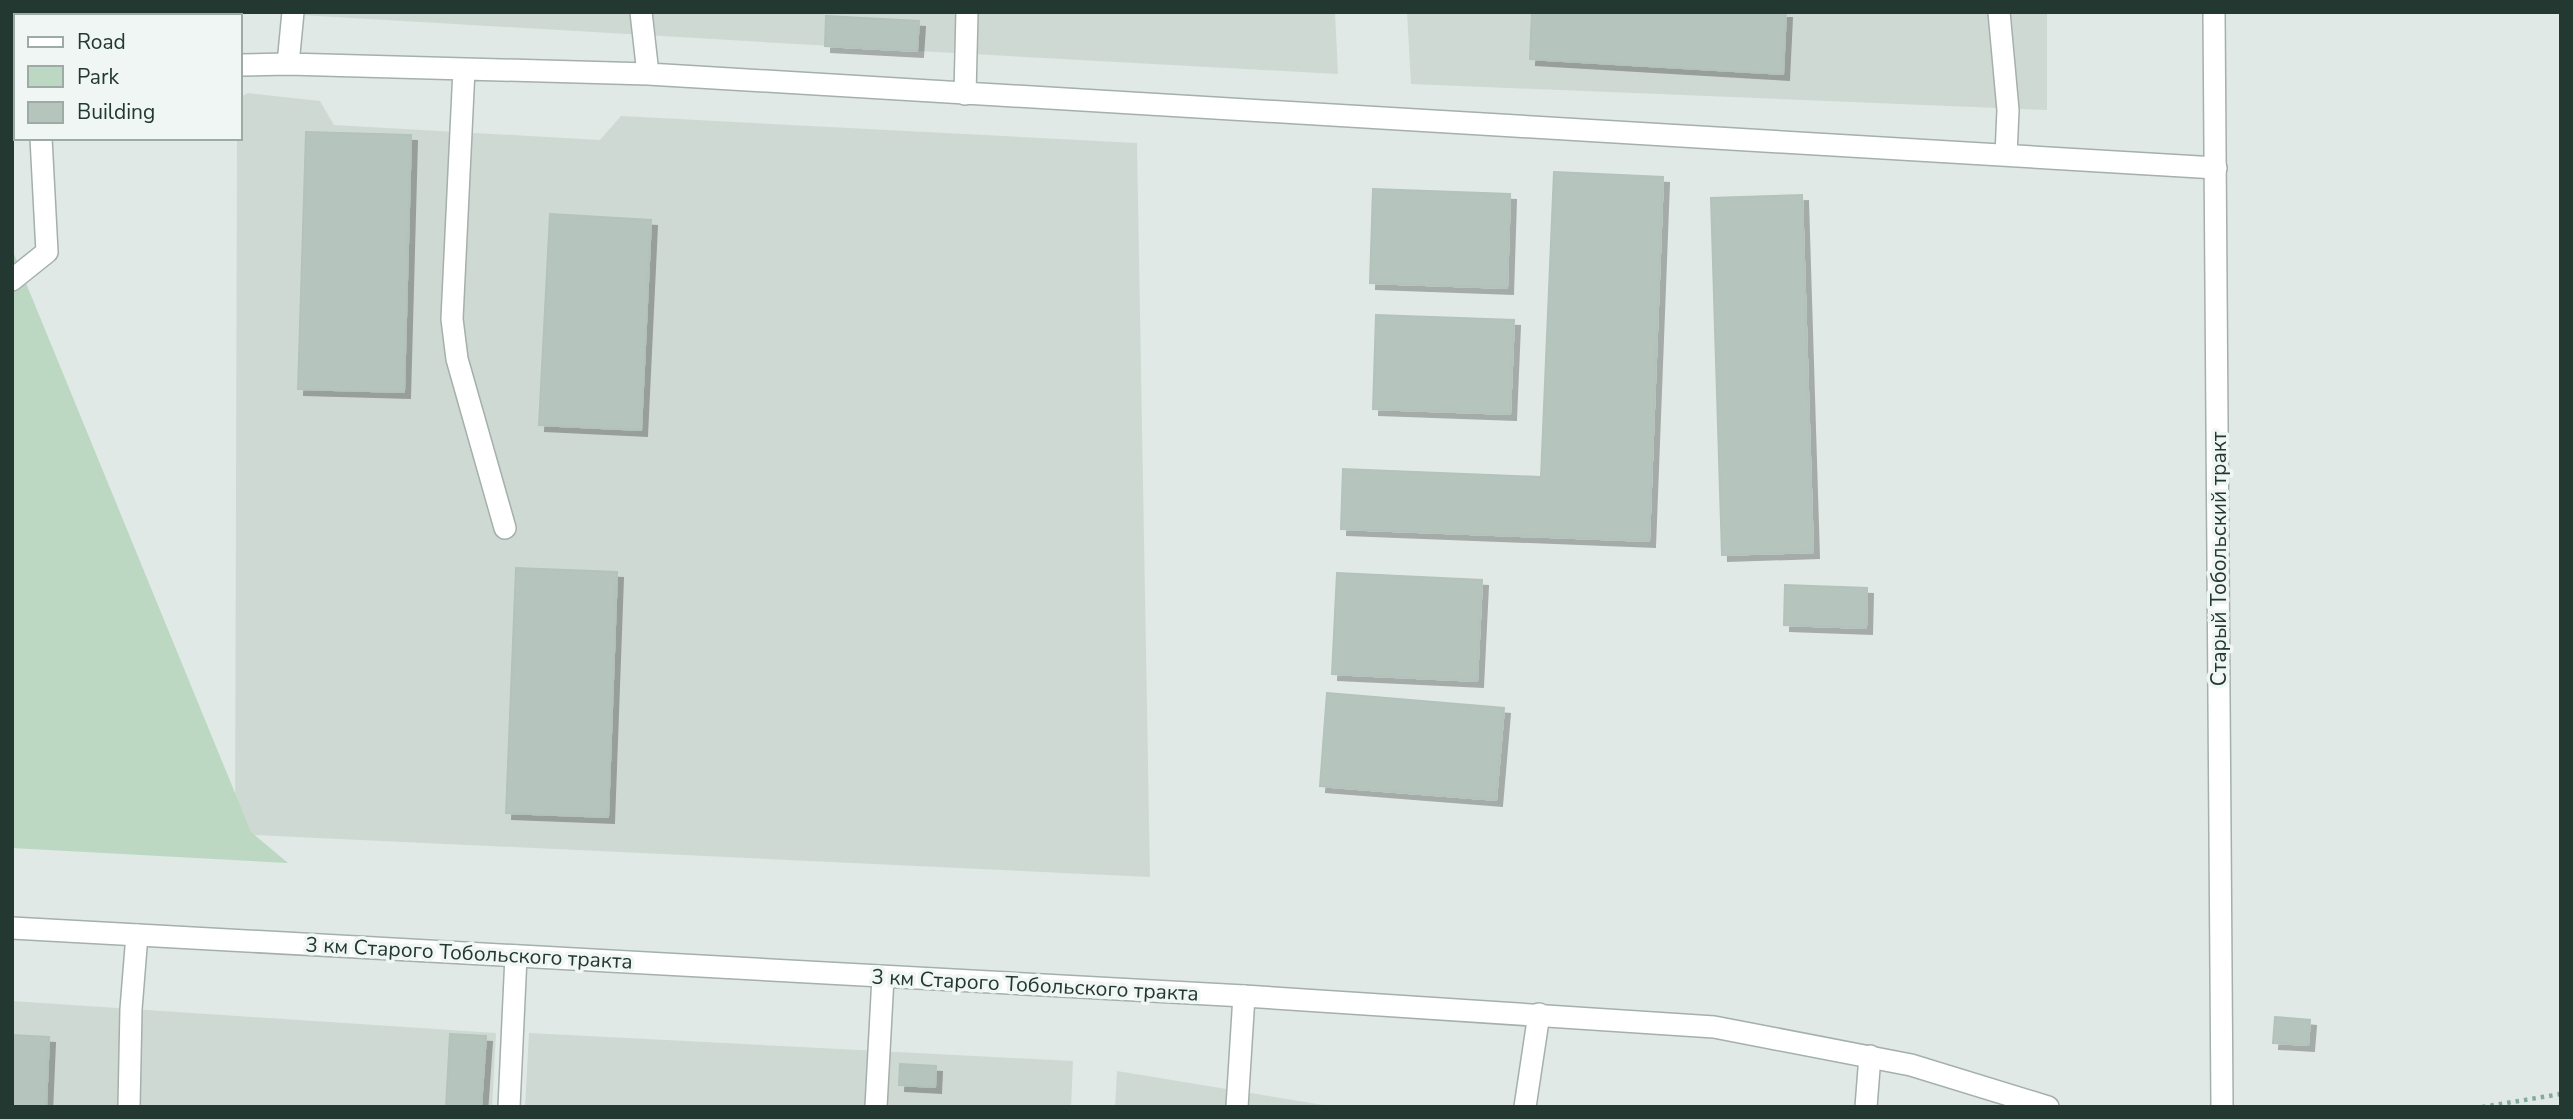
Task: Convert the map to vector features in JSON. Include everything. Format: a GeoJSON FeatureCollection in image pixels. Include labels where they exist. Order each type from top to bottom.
{"type":"FeatureCollection","features":[{"type":"Feature","properties":{"kind":"street"},"geometry":{"type":"LineString","coordinates":[[288,65],[293,12]]}},
{"type":"Feature","properties":{"kind":"street"},"geometry":{"type":"LineString","coordinates":[[641,12],[648,74]]}},
{"type":"Feature","properties":{"kind":"street"},"geometry":{"type":"LineString","coordinates":[[965,94],[967,12]]}},
{"type":"Feature","properties":{"kind":"street"},"geometry":{"type":"LineString","coordinates":[[1999,12],[2008,110],[2006,155]]}},
{"type":"Feature","properties":{"kind":"street","name":"Старый Тобольский тракт"},"geometry":{"type":"LineString","coordinates":[[2214,12],[2222,1107]]}},
{"type":"Feature","properties":{"kind":"street"},"geometry":{"type":"LineString","coordinates":[[242,65],[648,74],[2216,168]]}},
{"type":"Feature","properties":{"kind":"street"},"geometry":{"type":"LineString","coordinates":[[464,69],[452,319],[457,359],[505,528]]}},
{"type":"Feature","properties":{"kind":"street"},"geometry":{"type":"LineString","coordinates":[[12,280],[47,252],[41,140]]}},
{"type":"Feature","properties":{"kind":"street","name":"3 км Старого Тобольского тракта"},"geometry":{"type":"LineString","coordinates":[[12,928],[1244,996],[1714,1027],[1911,1065],[2048,1107]]}},
{"type":"Feature","properties":{"kind":"street"},"geometry":{"type":"LineString","coordinates":[[129,1107],[131,1009],[137,935]]}},
{"type":"Feature","properties":{"kind":"street"},"geometry":{"type":"LineString","coordinates":[[509,1107],[516,956]]}},
{"type":"Feature","properties":{"kind":"street"},"geometry":{"type":"LineString","coordinates":[[876,1107],[883,977]]}},
{"type":"Feature","properties":{"kind":"street"},"geometry":{"type":"LineString","coordinates":[[1237,1107],[1244,996]]}},
{"type":"Feature","properties":{"kind":"street"},"geometry":{"type":"LineString","coordinates":[[1525,1107],[1539,1014]]}},
{"type":"Feature","properties":{"kind":"street"},"geometry":{"type":"LineString","coordinates":[[1866,1107],[1870,1056]]}},
{"type":"Feature","properties":{"kind":"path"},"geometry":{"type":"LineString","coordinates":[[2482,1107],[2561,1094]]}},
{"type":"Feature","properties":{"kind":"shaded area"},"geometry":{"type":"Polygon","coordinates":[[[250,12],[1335,12],[1338,74],[917,51],[250,12]]]}},
{"type":"Feature","properties":{"kind":"shaded area"},"geometry":{"type":"Polygon","coordinates":[[[1407,12],[2047,12],[2047,110],[1411,84],[1407,12]]]}},
{"type":"Feature","properties":{"kind":"shaded area"},"geometry":{"type":"Polygon","coordinates":[[[248,93],[320,101],[334,125],[600,140],[621,116],[1137,143],[1150,877],[235,834],[237,140],[242,140],[242,96],[248,93]]]}},
{"type":"Feature","properties":{"kind":"shaded area"},"geometry":{"type":"Polygon","coordinates":[[[12,1001],[496,1033],[492,1107],[12,1107],[12,1001]]]}},
{"type":"Feature","properties":{"kind":"shaded area"},"geometry":{"type":"Polygon","coordinates":[[[529,1033],[1073,1061],[1071,1107],[525,1107],[529,1033]]]}},
{"type":"Feature","properties":{"kind":"shaded area"},"geometry":{"type":"Polygon","coordinates":[[[1117,1071],[1335,1107],[1115,1107],[1117,1071]]]}},
{"type":"Feature","properties":{"kind":"green space"},"geometry":{"type":"Polygon","coordinates":[[[12,249],[251,832],[288,863],[12,848],[12,249]]]}},
{"type":"Feature","properties":{"kind":"building"},"geometry":{"type":"Polygon","coordinates":[[[1532,12],[1786,12],[1783,74],[1530,59],[1532,12]]]}},
{"type":"Feature","properties":{"kind":"building"},"geometry":{"type":"Polygon","coordinates":[[[826,16],[919,21],[917,51],[825,46],[826,16]]]}},
{"type":"Feature","properties":{"kind":"building"},"geometry":{"type":"Polygon","coordinates":[[[306,132],[411,135],[404,392],[298,389],[306,132]]]}},
{"type":"Feature","properties":{"kind":"building"},"geometry":{"type":"Polygon","coordinates":[[[1554,172],[1663,177],[1649,541],[1341,529],[1343,469],[1541,477],[1554,172]]]}},
{"type":"Feature","properties":{"kind":"building"},"geometry":{"type":"Polygon","coordinates":[[[1373,189],[1510,194],[1507,288],[1370,283],[1373,189]]]}},
{"type":"Feature","properties":{"kind":"building"},"geometry":{"type":"Polygon","coordinates":[[[1802,195],[1813,552],[1722,555],[1711,198],[1802,195]]]}},
{"type":"Feature","properties":{"kind":"building"},"geometry":{"type":"Polygon","coordinates":[[[550,214],[651,220],[641,430],[539,425],[550,214]]]}},
{"type":"Feature","properties":{"kind":"building"},"geometry":{"type":"Polygon","coordinates":[[[1376,315],[1514,320],[1510,414],[1373,409],[1376,315]]]}},
{"type":"Feature","properties":{"kind":"building"},"geometry":{"type":"Polygon","coordinates":[[[516,568],[617,572],[608,817],[506,813],[516,568]]]}},
{"type":"Feature","properties":{"kind":"building"},"geometry":{"type":"Polygon","coordinates":[[[1337,573],[1482,580],[1477,681],[1332,674],[1337,573]]]}},
{"type":"Feature","properties":{"kind":"building"},"geometry":{"type":"Polygon","coordinates":[[[1785,585],[1867,588],[1866,628],[1784,625],[1785,585]]]}},
{"type":"Feature","properties":{"kind":"building"},"geometry":{"type":"Polygon","coordinates":[[[1327,693],[1504,708],[1496,800],[1320,786],[1327,693]]]}},
{"type":"Feature","properties":{"kind":"building"},"geometry":{"type":"Polygon","coordinates":[[[2275,1017],[2310,1020],[2308,1045],[2273,1043],[2275,1017]]]}},
{"type":"Feature","properties":{"kind":"building"},"geometry":{"type":"Polygon","coordinates":[[[450,1034],[486,1036],[481,1107],[446,1107],[450,1034]]]}},
{"type":"Feature","properties":{"kind":"building"},"geometry":{"type":"Polygon","coordinates":[[[12,1035],[49,1037],[46,1107],[12,1107],[12,1035]]]}},
{"type":"Feature","properties":{"kind":"building"},"geometry":{"type":"Polygon","coordinates":[[[900,1064],[936,1066],[935,1087],[899,1085],[900,1064]]]}}]}
